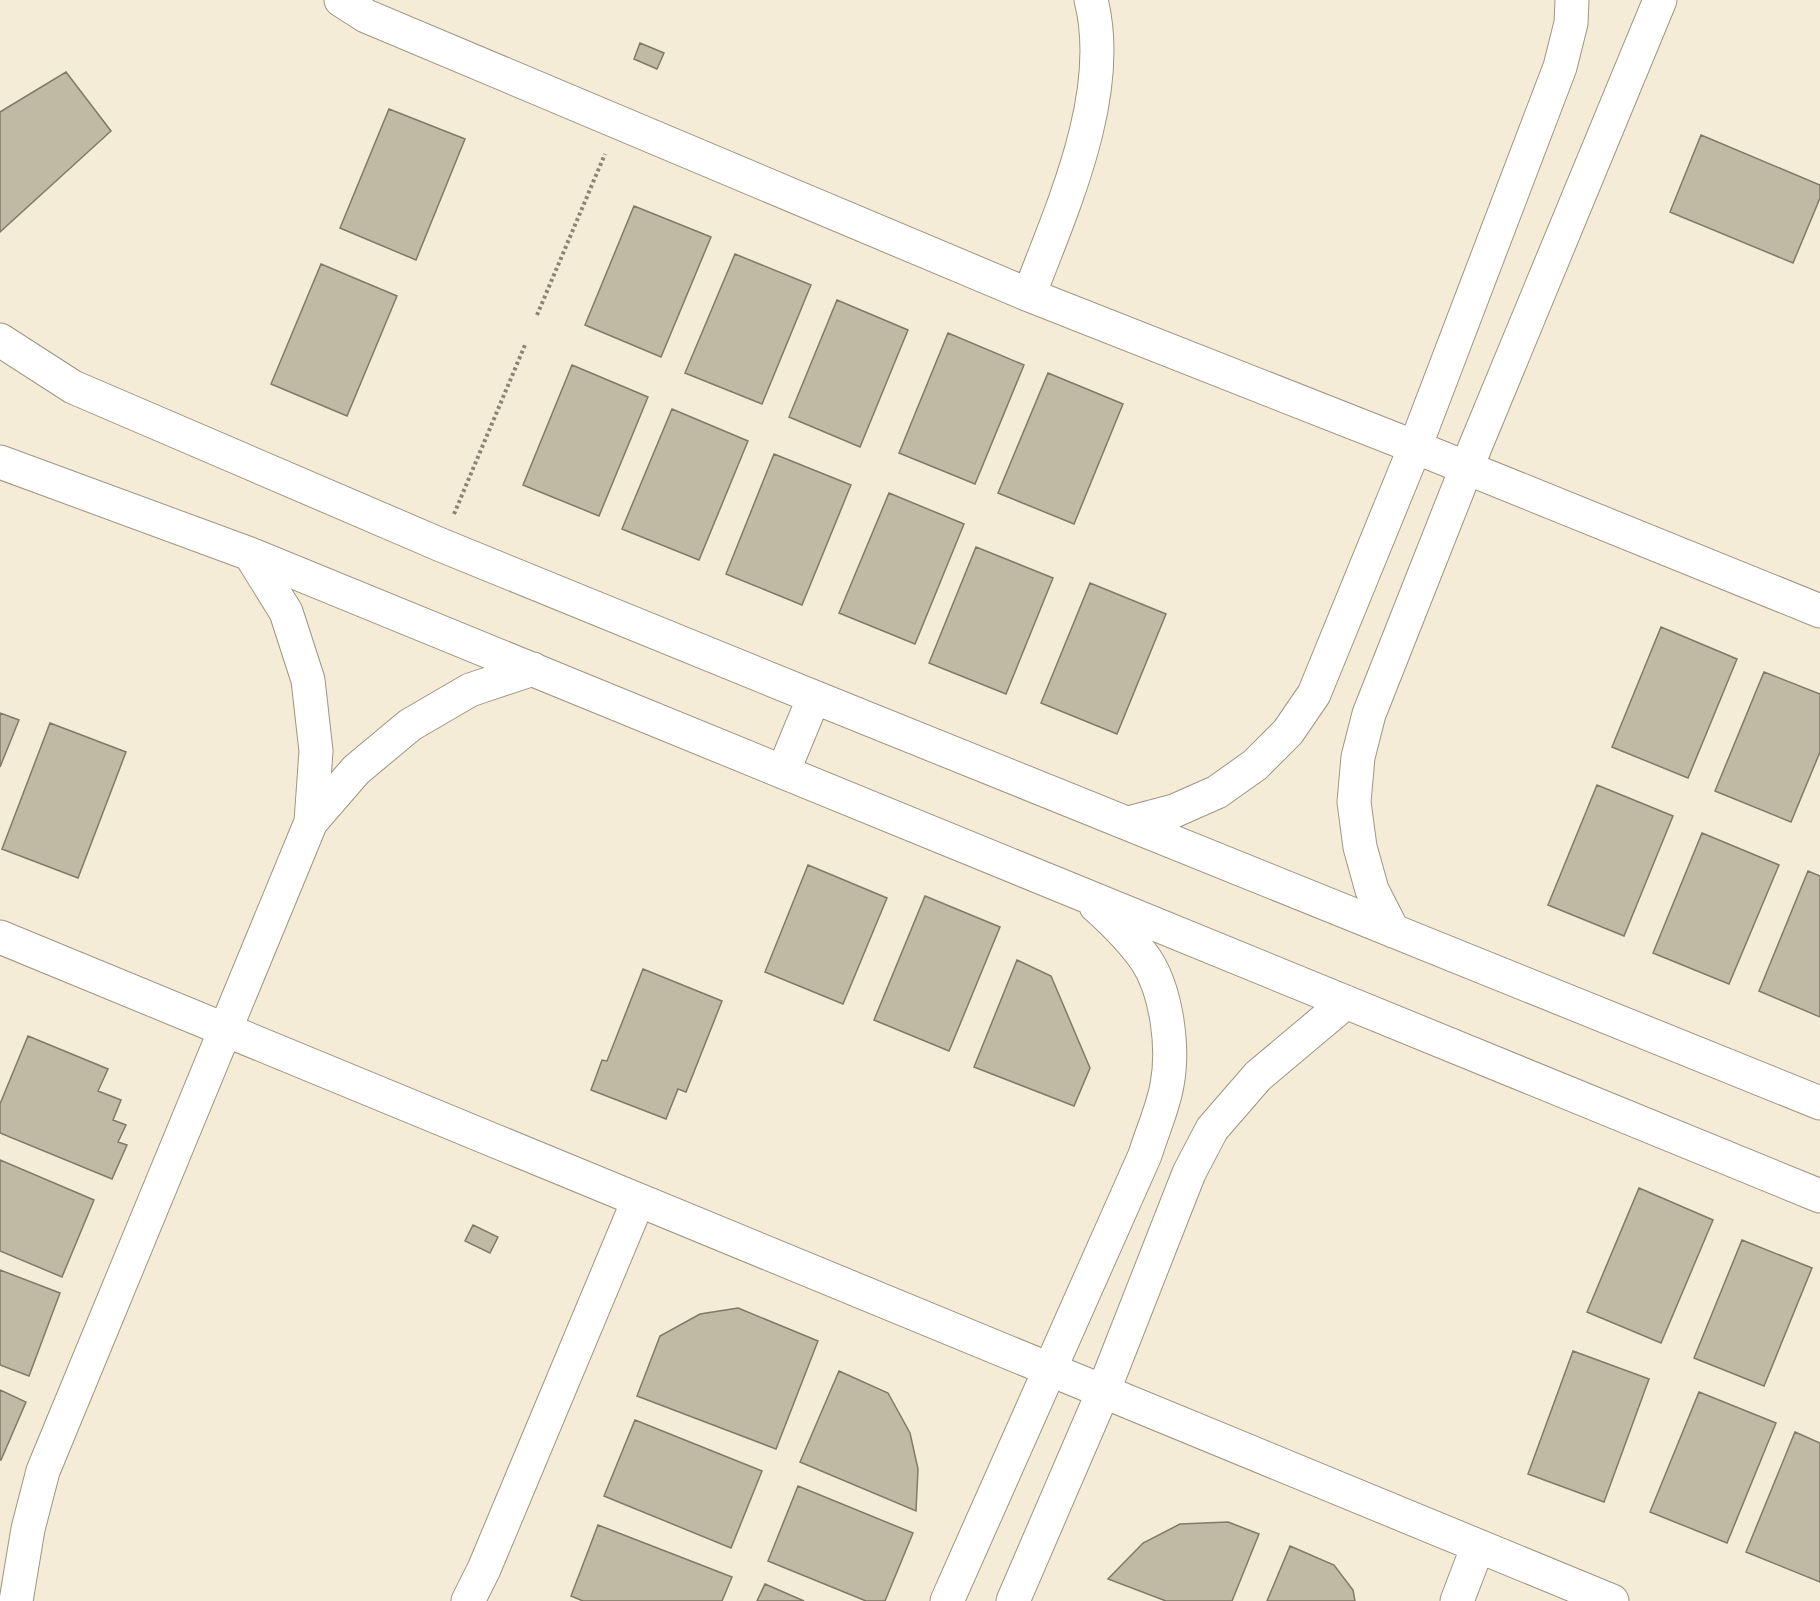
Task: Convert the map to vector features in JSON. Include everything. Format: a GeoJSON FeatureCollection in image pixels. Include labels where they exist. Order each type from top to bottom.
{"type":"FeatureCollection","features":[{"type":"Feature","properties":{"kind":"street"},"geometry":{"type":"LineString","coordinates":[[341,0],[366,16],[1029,295],[1415,447],[1820,611]]}},
{"type":"Feature","properties":{"kind":"street"},"geometry":{"type":"LineString","coordinates":[[1029,295],[1072,179],[1093,102],[1098,53],[1095,14],[1091,0]]}},
{"type":"Feature","properties":{"kind":"street"},"geometry":{"type":"LineString","coordinates":[[1129,823],[1174,812],[1217,792],[1255,765],[1288,732],[1314,694],[1415,447],[1560,67],[1571,23],[1572,0]]}},
{"type":"Feature","properties":{"kind":"street"},"geometry":{"type":"LineString","coordinates":[[1393,931],[1372,890],[1360,847],[1354,802],[1358,757],[1369,714],[1466,469],[1660,0]]}},
{"type":"Feature","properties":{"kind":"street"},"geometry":{"type":"LineString","coordinates":[[0,340],[73,387],[441,545],[1820,1103]]}},
{"type":"Feature","properties":{"kind":"street"},"geometry":{"type":"LineString","coordinates":[[0,462],[250,554],[1820,1196]]}},
{"type":"Feature","properties":{"kind":"street"},"geometry":{"type":"LineString","coordinates":[[16,1601],[28,1529],[43,1471],[311,822],[316,751],[308,680],[286,612],[250,554]]}},
{"type":"Feature","properties":{"kind":"street"},"geometry":{"type":"LineString","coordinates":[[311,822],[356,770],[410,725],[470,690],[532,669]]}},
{"type":"Feature","properties":{"kind":"street"},"geometry":{"type":"LineString","coordinates":[[783,772],[814,697]]}},
{"type":"Feature","properties":{"kind":"street"},"geometry":{"type":"LineString","coordinates":[[947,1601],[1145,1155],[1167,1085],[1169,1035],[1159,987],[1145,959],[1118,927],[1086,896]]}},
{"type":"Feature","properties":{"kind":"street"},"geometry":{"type":"LineString","coordinates":[[0,937],[1612,1601]]}},
{"type":"Feature","properties":{"kind":"street"},"geometry":{"type":"LineString","coordinates":[[1013,1601],[1103,1392],[1189,1173],[1212,1129],[1258,1076],[1346,1002]]}},
{"type":"Feature","properties":{"kind":"street"},"geometry":{"type":"LineString","coordinates":[[468,1601],[484,1569],[638,1200]]}},
{"type":"Feature","properties":{"kind":"street"},"geometry":{"type":"LineString","coordinates":[[1457,1601],[1478,1546]]}},
{"type":"Feature","properties":{"kind":"path"},"geometry":{"type":"LineString","coordinates":[[537,315],[618,123]]}},
{"type":"Feature","properties":{"kind":"path"},"geometry":{"type":"LineString","coordinates":[[441,545],[525,345]]}},
{"type":"Feature","properties":{"kind":"building"},"geometry":{"type":"Polygon","coordinates":[[[640,43],[664,53],[657,69],[634,59],[640,43]]]}},
{"type":"Feature","properties":{"kind":"building"},"geometry":{"type":"Polygon","coordinates":[[[66,72],[111,131],[0,232],[0,112],[66,72]]]}},
{"type":"Feature","properties":{"kind":"building"},"geometry":{"type":"Polygon","coordinates":[[[389,109],[465,139],[416,260],[340,228],[389,109]]]}},
{"type":"Feature","properties":{"kind":"building"},"geometry":{"type":"Polygon","coordinates":[[[1701,135],[1820,185],[1820,198],[1793,263],[1670,212],[1701,135]]]}},
{"type":"Feature","properties":{"kind":"building"},"geometry":{"type":"Polygon","coordinates":[[[634,206],[711,237],[661,357],[585,325],[634,206]]]}},
{"type":"Feature","properties":{"kind":"building"},"geometry":{"type":"Polygon","coordinates":[[[735,254],[811,285],[762,404],[685,373],[735,254]]]}},
{"type":"Feature","properties":{"kind":"building"},"geometry":{"type":"Polygon","coordinates":[[[321,264],[397,296],[347,416],[271,384],[321,264]]]}},
{"type":"Feature","properties":{"kind":"building"},"geometry":{"type":"Polygon","coordinates":[[[837,300],[908,330],[860,447],[789,417],[837,300]]]}},
{"type":"Feature","properties":{"kind":"building"},"geometry":{"type":"Polygon","coordinates":[[[948,333],[1024,365],[975,484],[899,453],[948,333]]]}},
{"type":"Feature","properties":{"kind":"building"},"geometry":{"type":"Polygon","coordinates":[[[572,365],[648,397],[599,516],[523,485],[572,365]]]}},
{"type":"Feature","properties":{"kind":"building"},"geometry":{"type":"Polygon","coordinates":[[[1048,373],[1123,404],[1074,524],[998,493],[1048,373]]]}},
{"type":"Feature","properties":{"kind":"building"},"geometry":{"type":"Polygon","coordinates":[[[672,409],[748,441],[699,560],[622,529],[672,409]]]}},
{"type":"Feature","properties":{"kind":"building"},"geometry":{"type":"Polygon","coordinates":[[[774,454],[851,485],[802,605],[726,574],[774,454]]]}},
{"type":"Feature","properties":{"kind":"building"},"geometry":{"type":"Polygon","coordinates":[[[889,493],[964,524],[915,644],[839,613],[889,493]]]}},
{"type":"Feature","properties":{"kind":"building"},"geometry":{"type":"Polygon","coordinates":[[[976,547],[1053,578],[1006,694],[929,663],[976,547]]]}},
{"type":"Feature","properties":{"kind":"building"},"geometry":{"type":"Polygon","coordinates":[[[1090,583],[1166,614],[1117,734],[1041,703],[1090,583]]]}},
{"type":"Feature","properties":{"kind":"building"},"geometry":{"type":"Polygon","coordinates":[[[1661,627],[1737,659],[1688,778],[1612,747],[1661,627]]]}},
{"type":"Feature","properties":{"kind":"building"},"geometry":{"type":"Polygon","coordinates":[[[1764,672],[1820,694],[1820,752],[1791,822],[1715,791],[1764,672]]]}},
{"type":"Feature","properties":{"kind":"building"},"geometry":{"type":"Polygon","coordinates":[[[0,713],[19,720],[0,767],[0,713]]]}},
{"type":"Feature","properties":{"kind":"building"},"geometry":{"type":"Polygon","coordinates":[[[50,723],[126,752],[78,878],[2,849],[50,723]]]}},
{"type":"Feature","properties":{"kind":"building"},"geometry":{"type":"Polygon","coordinates":[[[1597,785],[1673,816],[1624,936],[1548,905],[1597,785]]]}},
{"type":"Feature","properties":{"kind":"building"},"geometry":{"type":"Polygon","coordinates":[[[1702,833],[1779,865],[1729,984],[1653,953],[1702,833]]]}},
{"type":"Feature","properties":{"kind":"building"},"geometry":{"type":"Polygon","coordinates":[[[808,865],[887,898],[843,1004],[765,972],[808,865]]]}},
{"type":"Feature","properties":{"kind":"building"},"geometry":{"type":"Polygon","coordinates":[[[1808,871],[1820,876],[1820,1017],[1759,991],[1808,871]]]}},
{"type":"Feature","properties":{"kind":"building"},"geometry":{"type":"Polygon","coordinates":[[[925,896],[1000,927],[949,1051],[874,1020],[925,896]]]}},
{"type":"Feature","properties":{"kind":"building"},"geometry":{"type":"Polygon","coordinates":[[[1017,960],[1051,976],[1090,1068],[1074,1106],[974,1067],[1017,960]]]}},
{"type":"Feature","properties":{"kind":"building"},"geometry":{"type":"Polygon","coordinates":[[[643,969],[722,1001],[686,1092],[678,1089],[666,1119],[591,1090],[602,1060],[607,1061],[643,969]]]}},
{"type":"Feature","properties":{"kind":"building"},"geometry":{"type":"Polygon","coordinates":[[[28,1036],[108,1069],[98,1091],[121,1100],[113,1120],[126,1125],[118,1142],[127,1145],[112,1179],[0,1133],[0,1104],[28,1036]]]}},
{"type":"Feature","properties":{"kind":"building"},"geometry":{"type":"Polygon","coordinates":[[[0,1160],[94,1200],[62,1277],[0,1251],[0,1160]]]}},
{"type":"Feature","properties":{"kind":"building"},"geometry":{"type":"Polygon","coordinates":[[[1639,1188],[1713,1220],[1661,1343],[1587,1312],[1639,1188]]]}},
{"type":"Feature","properties":{"kind":"building"},"geometry":{"type":"Polygon","coordinates":[[[473,1225],[498,1237],[490,1253],[465,1241],[473,1225]]]}},
{"type":"Feature","properties":{"kind":"building"},"geometry":{"type":"Polygon","coordinates":[[[1742,1240],[1812,1268],[1764,1386],[1694,1358],[1742,1240]]]}},
{"type":"Feature","properties":{"kind":"building"},"geometry":{"type":"Polygon","coordinates":[[[0,1270],[60,1293],[29,1376],[0,1365],[0,1270]]]}},
{"type":"Feature","properties":{"kind":"building"},"geometry":{"type":"Polygon","coordinates":[[[738,1308],[818,1341],[776,1449],[637,1396],[660,1336],[700,1314],[738,1308]]]}},
{"type":"Feature","properties":{"kind":"building"},"geometry":{"type":"Polygon","coordinates":[[[1573,1351],[1649,1379],[1604,1502],[1528,1474],[1573,1351]]]}},
{"type":"Feature","properties":{"kind":"building"},"geometry":{"type":"Polygon","coordinates":[[[839,1371],[888,1393],[910,1433],[918,1469],[916,1511],[800,1462],[839,1371]]]}},
{"type":"Feature","properties":{"kind":"building"},"geometry":{"type":"Polygon","coordinates":[[[0,1390],[26,1402],[1,1460],[0,1460],[0,1390]]]}},
{"type":"Feature","properties":{"kind":"building"},"geometry":{"type":"Polygon","coordinates":[[[1699,1392],[1776,1423],[1727,1543],[1650,1512],[1699,1392]]]}},
{"type":"Feature","properties":{"kind":"building"},"geometry":{"type":"Polygon","coordinates":[[[635,1420],[762,1471],[731,1548],[604,1496],[635,1420]]]}},
{"type":"Feature","properties":{"kind":"building"},"geometry":{"type":"Polygon","coordinates":[[[1795,1432],[1820,1443],[1820,1582],[1746,1552],[1795,1432]]]}},
{"type":"Feature","properties":{"kind":"building"},"geometry":{"type":"Polygon","coordinates":[[[798,1486],[913,1533],[885,1601],[866,1601],[768,1561],[798,1486]]]}},
{"type":"Feature","properties":{"kind":"building"},"geometry":{"type":"Polygon","coordinates":[[[1228,1522],[1259,1534],[1232,1601],[1166,1601],[1108,1579],[1143,1543],[1180,1524],[1228,1522]]]}},
{"type":"Feature","properties":{"kind":"building"},"geometry":{"type":"Polygon","coordinates":[[[598,1525],[732,1577],[722,1601],[583,1601],[571,1596],[598,1525]]]}},
{"type":"Feature","properties":{"kind":"building"},"geometry":{"type":"Polygon","coordinates":[[[1290,1546],[1334,1565],[1353,1590],[1355,1601],[1267,1601],[1290,1546]]]}},
{"type":"Feature","properties":{"kind":"building"},"geometry":{"type":"Polygon","coordinates":[[[765,1584],[804,1601],[757,1601],[765,1584]]]}}]}
